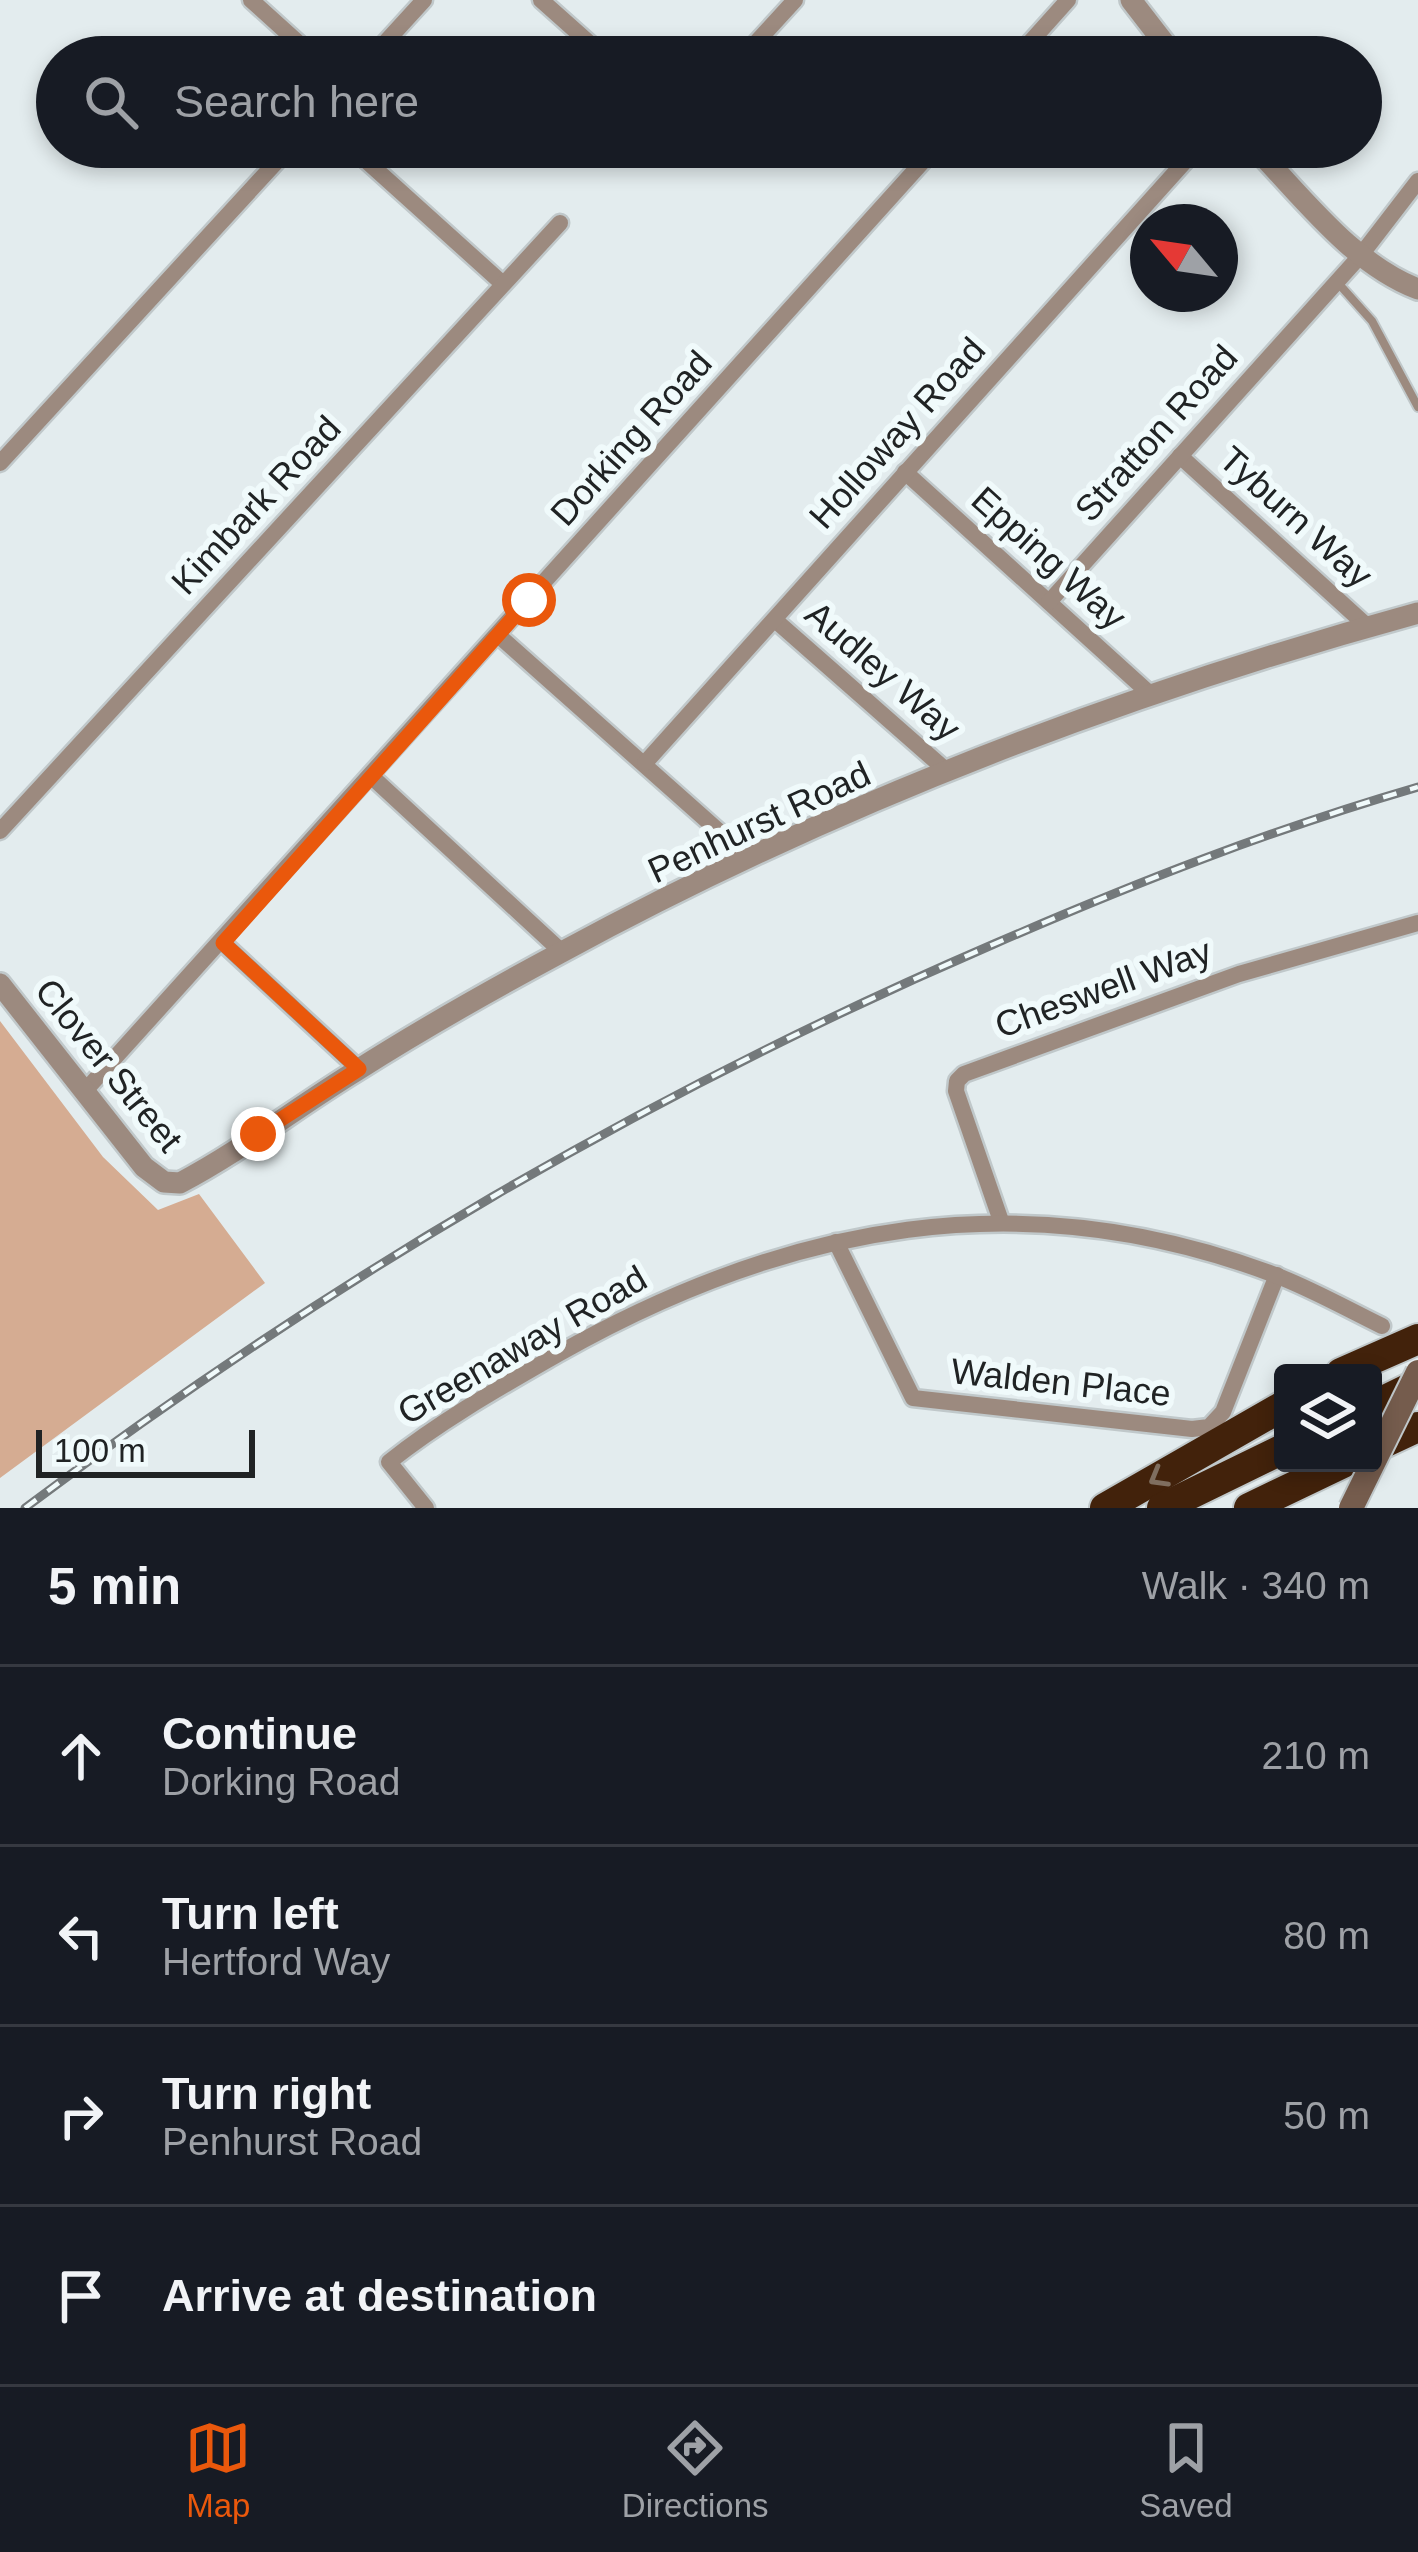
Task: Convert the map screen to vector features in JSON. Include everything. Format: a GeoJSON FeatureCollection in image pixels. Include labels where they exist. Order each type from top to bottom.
{"type":"FeatureCollection","features":[{"type":"Feature","properties":{"kind":"highway"},"geometry":{"type":"LineString","coordinates":[[1361,1364],[1418,1339]]}},
{"type":"Feature","properties":{"kind":"highway"},"geometry":{"type":"LineString","coordinates":[[1382,1402],[1418,1384]]}},
{"type":"Feature","properties":{"kind":"highway"},"geometry":{"type":"LineString","coordinates":[[1105,1508],[1274,1411]]}},
{"type":"Feature","properties":{"kind":"highway"},"geometry":{"type":"LineString","coordinates":[[1382,1444],[1418,1426]]}},
{"type":"Feature","properties":{"kind":"highway"},"geometry":{"type":"LineString","coordinates":[[1162,1508],[1274,1454]]}},
{"type":"Feature","properties":{"kind":"highway"},"geometry":{"type":"LineString","coordinates":[[1250,1508],[1324,1472]]}},
{"type":"Feature","properties":{"kind":"main road"},"geometry":{"type":"LineString","coordinates":[[1352,1508],[1418,1372]]}},
{"type":"Feature","properties":{"kind":"street"},"geometry":{"type":"LineString","coordinates":[[250,0],[290,36]]}},
{"type":"Feature","properties":{"kind":"street"},"geometry":{"type":"LineString","coordinates":[[391,36],[424,0]]}},
{"type":"Feature","properties":{"kind":"street"},"geometry":{"type":"LineString","coordinates":[[541,0],[581,36]]}},
{"type":"Feature","properties":{"kind":"street"},"geometry":{"type":"LineString","coordinates":[[762,36],[795,0]]}},
{"type":"Feature","properties":{"kind":"street"},"geometry":{"type":"LineString","coordinates":[[1036,36],[1068,0]]}},
{"type":"Feature","properties":{"kind":"street"},"geometry":{"type":"LineString","coordinates":[[1131,0],[1159,36]]}},
{"type":"Feature","properties":{"kind":"street"},"geometry":{"type":"LineString","coordinates":[[0,463],[271,168]]}},
{"type":"Feature","properties":{"kind":"street"},"geometry":{"type":"LineString","coordinates":[[374,168],[503,284]]}},
{"type":"Feature","properties":{"kind":"street","name":"Dorking Road"},"geometry":{"type":"LineString","coordinates":[[84,1092],[917,168]]}},
{"type":"Feature","properties":{"kind":"street","name":"Holloway Road"},"geometry":{"type":"LineString","coordinates":[[645,763],[1179,168]]}},
{"type":"Feature","properties":{"kind":"street"},"geometry":{"type":"LineString","coordinates":[[1275,168],[1361,255],[1384,273],[1418,289]]}},
{"type":"Feature","properties":{"kind":"street","name":"Stratton Road"},"geometry":{"type":"LineString","coordinates":[[1049,602],[1361,255],[1418,181]]}},
{"type":"Feature","properties":{"kind":"street","name":"Kimbark Road"},"geometry":{"type":"LineString","coordinates":[[0,831],[560,223]]}},
{"type":"Feature","properties":{"kind":"street","name":"Tyburn Way"},"geometry":{"type":"LineString","coordinates":[[1180,457],[1367,627]]}},
{"type":"Feature","properties":{"kind":"street","name":"Epping Way"},"geometry":{"type":"LineString","coordinates":[[905,472],[1150,693]]}},
{"type":"Feature","properties":{"kind":"street","name":"Penhurst Road"},"geometry":{"type":"LineString","coordinates":[[170,1184],[190,1178],[359,1069],[562,952],[749,858],[948,772],[1150,693],[1418,613]]}},
{"type":"Feature","properties":{"kind":"street","name":"Audley Way"},"geometry":{"type":"LineString","coordinates":[[775,620],[948,772]]}},
{"type":"Feature","properties":{"kind":"street"},"geometry":{"type":"LineString","coordinates":[[498,635],[749,858]]}},
{"type":"Feature","properties":{"kind":"street"},"geometry":{"type":"LineString","coordinates":[[371,776],[562,952]]}},
{"type":"Feature","properties":{"kind":"street","name":"Cheswell Way"},"geometry":{"type":"LineString","coordinates":[[1001,1221],[956,1091],[964,1074],[1239,974],[1418,923]]}},
{"type":"Feature","properties":{"kind":"street"},"geometry":{"type":"LineString","coordinates":[[223,943],[359,1069]]}},
{"type":"Feature","properties":{"kind":"street","name":"Clover Street"},"geometry":{"type":"LineString","coordinates":[[0,984],[154,1178],[170,1184]]}},
{"type":"Feature","properties":{"kind":"street","name":"Greenaway Road"},"geometry":{"type":"LineString","coordinates":[[426,1508],[389,1462],[452,1415],[607,1327],[717,1278],[894,1228],[1001,1221],[1130,1235],[1206,1252],[1276,1275],[1382,1326]]}},
{"type":"Feature","properties":{"kind":"street","name":"Walden Place"},"geometry":{"type":"LineString","coordinates":[[836,1242],[913,1398],[1192,1430],[1209,1427],[1223,1412],[1276,1275]]}},
{"type":"Feature","properties":{"kind":"lane"},"geometry":{"type":"LineString","coordinates":[[1336,282],[1372,321],[1418,407]]}},
{"type":"Feature","properties":{"kind":"shaded area"},"geometry":{"type":"Polygon","coordinates":[[[0,1021],[103,1157],[158,1210],[199,1194],[265,1283],[0,1478],[0,1021]]]}},
{"type":"Feature","properties":{"kind":"railway"},"geometry":{"type":"LineString","coordinates":[[25,1508],[256,1344],[614,1128],[864,1002],[994,944],[1256,839],[1418,787]]}},
{"type":"Feature","properties":{"kind":"route"},"geometry":{"type":"LineString","coordinates":[[258,1134],[359,1069],[223,943],[529,600]]}}]}
